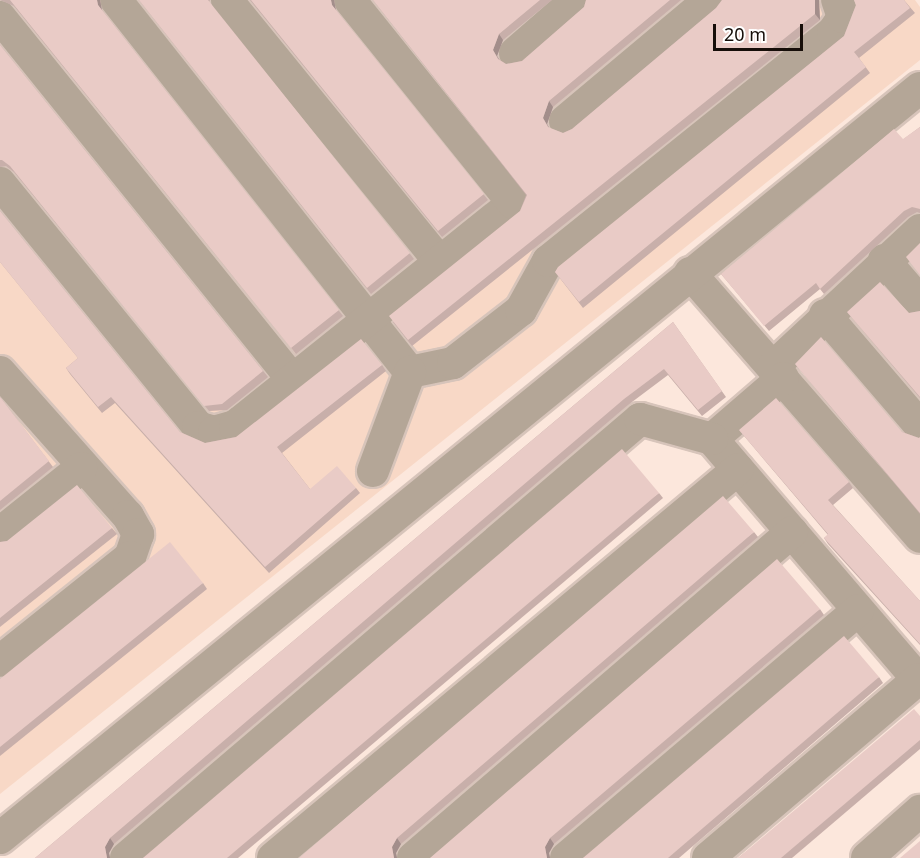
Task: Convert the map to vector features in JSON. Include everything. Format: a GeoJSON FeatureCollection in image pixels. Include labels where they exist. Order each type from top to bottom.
{"type":"FeatureCollection","features":[{"type":"Feature","properties":{"kind":"lane"},"geometry":{"type":"LineString","coordinates":[[116,0],[367,321],[410,372]]}},
{"type":"Feature","properties":{"kind":"lane"},"geometry":{"type":"LineString","coordinates":[[227,0],[440,262]]}},
{"type":"Feature","properties":{"kind":"lane"},"geometry":{"type":"LineString","coordinates":[[0,183],[198,427],[214,432],[235,426],[294,381],[513,203],[350,0]]}},
{"type":"Feature","properties":{"kind":"lane"},"geometry":{"type":"LineString","coordinates":[[514,53],[576,0]]}},
{"type":"Feature","properties":{"kind":"lane"},"geometry":{"type":"LineString","coordinates":[[565,121],[709,0]]}},
{"type":"Feature","properties":{"kind":"lane"},"geometry":{"type":"LineString","coordinates":[[410,372],[453,363],[520,310],[548,261],[833,32],[843,17],[837,0]]}},
{"type":"Feature","properties":{"kind":"lane"},"geometry":{"type":"LineString","coordinates":[[0,17],[294,381]]}},
{"type":"Feature","properties":{"kind":"lane"},"geometry":{"type":"LineString","coordinates":[[0,838],[690,273],[920,88]]}},
{"type":"Feature","properties":{"kind":"lane"},"geometry":{"type":"LineString","coordinates":[[712,439],[778,372],[825,315],[920,230]]}},
{"type":"Feature","properties":{"kind":"lane"},"geometry":{"type":"LineString","coordinates":[[884,260],[920,302]]}},
{"type":"Feature","properties":{"kind":"lane"},"geometry":{"type":"LineString","coordinates":[[690,273],[920,537]]}},
{"type":"Feature","properties":{"kind":"lane"},"geometry":{"type":"LineString","coordinates":[[825,315],[920,426]]}},
{"type":"Feature","properties":{"kind":"lane"},"geometry":{"type":"LineString","coordinates":[[374,471],[410,372]]}},
{"type":"Feature","properties":{"kind":"lane"},"geometry":{"type":"LineString","coordinates":[[0,661],[130,557],[138,534],[128,516],[6,393]]}},
{"type":"Feature","properties":{"kind":"lane"},"geometry":{"type":"LineString","coordinates":[[126,858],[640,419],[712,439],[919,681],[708,858]]}},
{"type":"Feature","properties":{"kind":"lane"},"geometry":{"type":"LineString","coordinates":[[0,533],[81,468]]}},
{"type":"Feature","properties":{"kind":"lane"},"geometry":{"type":"LineString","coordinates":[[273,858],[738,469]]}},
{"type":"Feature","properties":{"kind":"lane"},"geometry":{"type":"LineString","coordinates":[[413,858],[792,532]]}},
{"type":"Feature","properties":{"kind":"lane"},"geometry":{"type":"LineString","coordinates":[[566,858],[858,610]]}},
{"type":"Feature","properties":{"kind":"lane"},"geometry":{"type":"LineString","coordinates":[[867,858],[920,812]]}},
{"type":"Feature","properties":{"kind":"shaded area"},"geometry":{"type":"Polygon","coordinates":[[[0,0],[915,0],[920,7],[920,60],[0,794],[0,0]]]}},
{"type":"Feature","properties":{"kind":"building"},"geometry":{"type":"Polygon","coordinates":[[[10,0],[97,0],[98,5],[339,310],[291,348],[10,0]]]}},
{"type":"Feature","properties":{"kind":"building"},"geometry":{"type":"Polygon","coordinates":[[[139,0],[208,0],[410,253],[367,288],[139,0]]]}},
{"type":"Feature","properties":{"kind":"building"},"geometry":{"type":"Polygon","coordinates":[[[251,0],[331,0],[332,5],[484,194],[438,231],[251,0]]]}},
{"type":"Feature","properties":{"kind":"building"},"geometry":{"type":"Polygon","coordinates":[[[373,0],[540,0],[499,34],[493,50],[498,59],[506,64],[522,61],[584,7],[586,0],[670,0],[549,101],[543,118],[548,127],[563,133],[572,129],[716,8],[722,0],[815,0],[815,14],[408,340],[389,316],[520,211],[527,195],[373,0]]]}},
{"type":"Feature","properties":{"kind":"building"},"geometry":{"type":"Polygon","coordinates":[[[854,0],[904,0],[910,8],[854,52],[866,67],[579,302],[555,272],[558,267],[844,36],[856,5],[854,0]]]}},
{"type":"Feature","properties":{"kind":"building"},"geometry":{"type":"Polygon","coordinates":[[[0,45],[263,371],[222,404],[204,406],[10,166],[0,160],[0,45]]]}},
{"type":"Feature","properties":{"kind":"building"},"geometry":{"type":"Polygon","coordinates":[[[920,127],[920,209],[912,207],[904,211],[820,289],[816,283],[764,326],[721,274],[894,129],[903,139],[920,127]]]}},
{"type":"Feature","properties":{"kind":"building"},"geometry":{"type":"Polygon","coordinates":[[[0,211],[180,432],[205,443],[236,437],[361,339],[382,365],[277,447],[310,489],[337,466],[356,488],[265,567],[111,397],[98,407],[66,368],[78,358],[0,262],[0,211]]]}},
{"type":"Feature","properties":{"kind":"building"},"geometry":{"type":"Polygon","coordinates":[[[920,243],[920,275],[906,257],[920,243]]]}},
{"type":"Feature","properties":{"kind":"building"},"geometry":{"type":"Polygon","coordinates":[[[880,282],[909,313],[920,311],[920,397],[847,312],[880,282]]]}},
{"type":"Feature","properties":{"kind":"building"},"geometry":{"type":"Polygon","coordinates":[[[673,322],[722,391],[698,410],[664,369],[624,399],[110,838],[105,847],[107,858],[35,858],[673,322]]]}},
{"type":"Feature","properties":{"kind":"building"},"geometry":{"type":"Polygon","coordinates":[[[821,337],[902,432],[920,437],[920,513],[795,364],[821,337]]]}},
{"type":"Feature","properties":{"kind":"building"},"geometry":{"type":"Polygon","coordinates":[[[0,397],[49,461],[0,501],[0,397]]]}},
{"type":"Feature","properties":{"kind":"building"},"geometry":{"type":"Polygon","coordinates":[[[776,398],[849,482],[828,500],[920,601],[920,644],[824,538],[828,534],[739,430],[776,398]]]}},
{"type":"Feature","properties":{"kind":"building"},"geometry":{"type":"Polygon","coordinates":[[[622,449],[659,493],[227,858],[143,858],[622,449]]]}},
{"type":"Feature","properties":{"kind":"building"},"geometry":{"type":"Polygon","coordinates":[[[77,485],[112,528],[0,618],[0,542],[7,541],[77,485]]]}},
{"type":"Feature","properties":{"kind":"building"},"geometry":{"type":"Polygon","coordinates":[[[723,496],[754,532],[397,838],[392,847],[394,858],[299,858],[723,496]]]}},
{"type":"Feature","properties":{"kind":"building"},"geometry":{"type":"Polygon","coordinates":[[[170,542],[203,583],[0,747],[0,679],[170,542]]]}},
{"type":"Feature","properties":{"kind":"building"},"geometry":{"type":"Polygon","coordinates":[[[777,559],[820,609],[550,838],[545,847],[547,858],[430,858],[777,559]]]}},
{"type":"Feature","properties":{"kind":"building"},"geometry":{"type":"Polygon","coordinates":[[[844,636],[879,677],[668,858],[583,858],[844,636]]]}},
{"type":"Feature","properties":{"kind":"building"},"geometry":{"type":"Polygon","coordinates":[[[914,709],[920,716],[920,740],[781,858],[738,858],[914,709]]]}},
{"type":"Feature","properties":{"kind":"building"},"geometry":{"type":"Polygon","coordinates":[[[920,841],[920,858],[900,858],[920,841]]]}}]}
